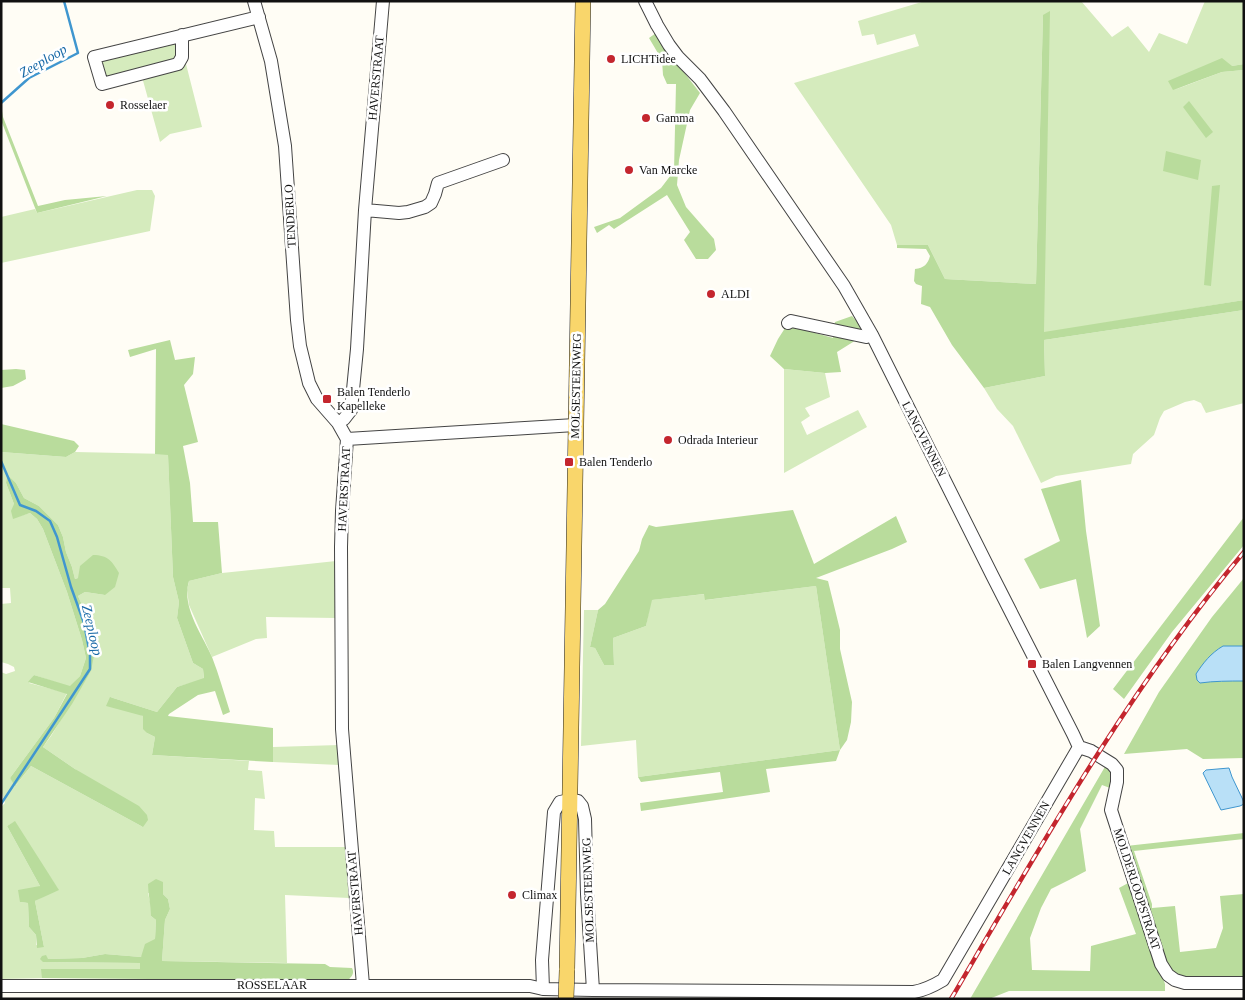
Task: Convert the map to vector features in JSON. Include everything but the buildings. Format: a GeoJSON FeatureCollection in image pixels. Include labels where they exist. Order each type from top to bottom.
{"type":"FeatureCollection","features":[{"type":"Feature","properties":{"kind":"main road","name":"MOLSESTEENWEG"},"geometry":{"type":"LineString","coordinates":[[566,999],[583,1]]}},
{"type":"Feature","properties":{"kind":"street","name":"TENDERLO"},"geometry":{"type":"LineString","coordinates":[[254,1],[271,61],[286,146],[300,346],[309,383],[317,399],[338,423]]}},
{"type":"Feature","properties":{"kind":"street","name":"HAVERSTRAAT"},"geometry":{"type":"LineString","coordinates":[[363,985],[342,729],[341,538],[347,439],[338,423],[351,410],[357,349],[365,210],[383,1]]}},
{"type":"Feature","properties":{"kind":"street","name":"LANGVENNEN"},"geometry":{"type":"LineString","coordinates":[[543,989],[914,992],[933,986],[943,980],[1078,747],[872,334],[844,286],[735,126],[700,79],[668,45],[645,1]]}},
{"type":"Feature","properties":{"kind":"street"},"geometry":{"type":"LineString","coordinates":[[182,35],[182,57],[178,64],[102,84],[94,57],[182,35],[259,17]]}},
{"type":"Feature","properties":{"kind":"street"},"geometry":{"type":"LineString","coordinates":[[365,210],[399,213],[425,207],[431,203],[436,194],[438,183],[502,160]]}},
{"type":"Feature","properties":{"kind":"street"},"geometry":{"type":"LineString","coordinates":[[788,323],[791,321],[866,337],[872,334]]}},
{"type":"Feature","properties":{"kind":"street"},"geometry":{"type":"LineString","coordinates":[[347,439],[575,425]]}},
{"type":"Feature","properties":{"kind":"street","name":"MOLDERLOOPSTRAAT"},"geometry":{"type":"LineString","coordinates":[[1078,747],[1091,751],[1112,764],[1117,770],[1117,782],[1111,810],[1161,964],[1168,976],[1185,983],[1244,983]]}},
{"type":"Feature","properties":{"kind":"street"},"geometry":{"type":"LineString","coordinates":[[543,989],[542,960],[554,812],[560,802],[570,800]]}},
{"type":"Feature","properties":{"kind":"street","name":"MOLSESTEENWEG"},"geometry":{"type":"LineString","coordinates":[[570,800],[578,801],[582,806],[585,819],[587,894],[593,990]]}},
{"type":"Feature","properties":{"kind":"street","name":"ROSSELAAR"},"geometry":{"type":"LineString","coordinates":[[1,986],[363,985],[530,986],[543,989]]}},
{"type":"Feature","properties":{"kind":"green space"},"geometry":{"type":"Polygon","coordinates":[[[925,1],[1081,1],[1112,37],[1128,26],[1149,52],[1159,33],[1187,44],[1205,1],[1244,1],[1244,64],[1232,66],[1174,90],[1222,72],[1244,70],[1244,300],[1044,333],[1043,15],[1036,284],[945,279],[928,245],[897,245],[891,225],[794,83],[919,46],[915,34],[877,45],[874,34],[862,36],[858,21],[925,1]]]}},
{"type":"Feature","properties":{"kind":"green space"},"geometry":{"type":"Polygon","coordinates":[[[1050,11],[1044,332],[1244,300],[1244,310],[1044,340],[1045,376],[984,388],[952,345],[930,307],[921,304],[922,286],[914,281],[915,269],[923,267],[928,261],[930,256],[926,249],[897,248],[897,245],[928,245],[945,279],[1036,284],[1043,15],[1050,11]]]}},
{"type":"Feature","properties":{"kind":"green space"},"geometry":{"type":"Polygon","coordinates":[[[656,33],[700,93],[690,110],[679,160],[677,185],[686,207],[714,239],[716,250],[708,259],[696,259],[684,240],[690,232],[667,195],[614,229],[609,225],[597,233],[594,227],[620,218],[661,188],[674,171],[676,84],[667,84],[663,75],[662,60],[649,38],[656,33]]]}},
{"type":"Feature","properties":{"kind":"green space"},"geometry":{"type":"Polygon","coordinates":[[[171,42],[177,44],[177,59],[111,77],[103,75],[101,62],[105,58],[171,42]]]}},
{"type":"Feature","properties":{"kind":"green space"},"geometry":{"type":"Polygon","coordinates":[[[1222,58],[1232,66],[1244,64],[1244,70],[1222,72],[1173,90],[1168,81],[1222,58]]]}},
{"type":"Feature","properties":{"kind":"green space"},"geometry":{"type":"Polygon","coordinates":[[[185,60],[202,127],[170,134],[160,142],[142,77],[185,60]]]}},
{"type":"Feature","properties":{"kind":"green space"},"geometry":{"type":"Polygon","coordinates":[[[1189,101],[1213,132],[1206,138],[1183,107],[1189,101]]]}},
{"type":"Feature","properties":{"kind":"green space"},"geometry":{"type":"Polygon","coordinates":[[[1,105],[3,117],[38,206],[65,200],[107,196],[37,213],[1,120],[1,105]]]}},
{"type":"Feature","properties":{"kind":"green space"},"geometry":{"type":"Polygon","coordinates":[[[1166,151],[1201,160],[1198,180],[1163,171],[1166,151]]]}},
{"type":"Feature","properties":{"kind":"green space"},"geometry":{"type":"Polygon","coordinates":[[[1220,185],[1211,286],[1204,285],[1212,186],[1220,185]]]}},
{"type":"Feature","properties":{"kind":"green space"},"geometry":{"type":"Polygon","coordinates":[[[137,190],[152,190],[155,196],[150,231],[1,263],[1,217],[35,209],[37,213],[137,190]]]}},
{"type":"Feature","properties":{"kind":"green space"},"geometry":{"type":"Polygon","coordinates":[[[1244,310],[1244,403],[1206,413],[1201,403],[1194,400],[1164,411],[1154,435],[1133,454],[1131,464],[1056,476],[1041,483],[1013,426],[997,409],[984,388],[1045,376],[1044,340],[1244,310]]]}},
{"type":"Feature","properties":{"kind":"green space"},"geometry":{"type":"Polygon","coordinates":[[[852,316],[865,331],[853,342],[837,352],[841,372],[825,373],[784,369],[770,356],[787,325],[833,338],[835,322],[852,316]]]}},
{"type":"Feature","properties":{"kind":"green space"},"geometry":{"type":"Polygon","coordinates":[[[170,340],[175,360],[195,357],[193,374],[184,385],[198,442],[183,446],[190,483],[193,522],[218,522],[222,573],[189,581],[188,601],[194,620],[212,657],[230,712],[223,715],[215,691],[198,695],[168,716],[273,728],[273,762],[152,755],[155,737],[143,729],[143,716],[106,706],[110,697],[157,712],[177,687],[204,678],[203,669],[193,663],[177,618],[179,602],[173,577],[168,455],[155,454],[156,349],[130,357],[128,350],[170,340]]]}},
{"type":"Feature","properties":{"kind":"green space"},"geometry":{"type":"Polygon","coordinates":[[[784,369],[825,373],[830,397],[805,408],[810,416],[801,422],[807,435],[858,410],[867,427],[784,473],[784,369]]]}},
{"type":"Feature","properties":{"kind":"green space"},"geometry":{"type":"Polygon","coordinates":[[[1,370],[25,370],[26,379],[13,386],[1,388],[1,370]]]}},
{"type":"Feature","properties":{"kind":"green space"},"geometry":{"type":"Polygon","coordinates":[[[1,424],[74,441],[79,446],[75,452],[66,457],[1,452],[1,424]]]}},
{"type":"Feature","properties":{"kind":"green space"},"geometry":{"type":"Polygon","coordinates":[[[1,452],[66,457],[75,452],[168,454],[173,577],[179,602],[177,618],[193,663],[203,669],[204,679],[177,687],[157,712],[110,697],[143,716],[147,733],[155,737],[152,755],[249,761],[248,770],[262,771],[265,799],[255,798],[254,830],[274,831],[275,847],[345,847],[349,898],[285,895],[287,963],[162,961],[165,920],[170,909],[168,899],[163,894],[148,893],[151,916],[156,920],[155,940],[141,957],[105,954],[82,958],[48,959],[43,962],[141,963],[140,969],[42,969],[42,978],[1,979],[1,807],[5,803],[1,794],[1,672],[6,674],[15,671],[14,667],[1,662],[1,604],[11,603],[10,588],[1,588],[1,452]],[[7,476],[6,483],[14,504],[13,518],[30,513],[37,519],[43,529],[67,592],[86,658],[80,676],[70,687],[34,675],[29,683],[67,693],[54,718],[10,778],[16,785],[31,766],[143,827],[75,769],[43,747],[91,671],[89,620],[78,596],[85,592],[105,595],[78,578],[75,579],[58,525],[39,506],[24,498],[16,483],[7,476]],[[14,822],[7,826],[40,886],[20,902],[28,903],[29,927],[36,935],[36,945],[44,947],[35,901],[58,889],[14,822]]]}},
{"type":"Feature","properties":{"kind":"green space"},"geometry":{"type":"Polygon","coordinates":[[[7,475],[16,483],[24,498],[39,506],[58,525],[75,579],[78,578],[80,566],[93,555],[102,556],[109,560],[119,573],[115,587],[105,595],[85,592],[78,596],[89,620],[95,650],[91,671],[72,704],[43,747],[75,769],[139,806],[147,815],[148,820],[143,827],[31,766],[15,786],[10,778],[54,718],[67,694],[28,682],[34,675],[70,686],[80,676],[86,658],[67,592],[43,529],[37,519],[30,513],[13,519],[11,511],[14,504],[6,483],[7,475]]]}},
{"type":"Feature","properties":{"kind":"green space"},"geometry":{"type":"Polygon","coordinates":[[[1081,480],[1086,531],[1100,626],[1087,638],[1076,579],[1040,589],[1024,559],[1060,541],[1041,489],[1081,480]]]}},
{"type":"Feature","properties":{"kind":"green space"},"geometry":{"type":"Polygon","coordinates":[[[793,510],[814,564],[896,516],[907,542],[816,578],[828,581],[840,630],[840,649],[852,702],[851,722],[847,740],[840,750],[816,586],[705,600],[704,594],[652,600],[646,626],[613,638],[614,665],[604,665],[595,648],[590,647],[598,610],[605,604],[639,551],[642,539],[649,525],[656,527],[793,510]]]}},
{"type":"Feature","properties":{"kind":"green space"},"geometry":{"type":"Polygon","coordinates":[[[1244,517],[1244,545],[1172,632],[1124,699],[1113,689],[1244,517]]]}},
{"type":"Feature","properties":{"kind":"green space"},"geometry":{"type":"Polygon","coordinates":[[[336,561],[336,618],[266,617],[267,638],[256,639],[212,657],[189,605],[187,590],[189,581],[222,573],[336,561]]]}},
{"type":"Feature","properties":{"kind":"green space"},"geometry":{"type":"Polygon","coordinates":[[[1244,578],[1244,758],[1203,759],[1187,749],[1124,754],[1159,692],[1212,617],[1244,578]]]}},
{"type":"Feature","properties":{"kind":"green space"},"geometry":{"type":"Polygon","coordinates":[[[816,586],[840,750],[638,777],[636,740],[581,746],[584,610],[598,610],[590,647],[595,648],[604,665],[614,664],[613,638],[646,626],[651,600],[705,594],[706,600],[816,586]]]}},
{"type":"Feature","properties":{"kind":"green space"},"geometry":{"type":"Polygon","coordinates":[[[339,745],[339,765],[273,762],[273,747],[339,745]]]}},
{"type":"Feature","properties":{"kind":"green space"},"geometry":{"type":"Polygon","coordinates":[[[840,750],[836,761],[766,769],[770,792],[641,811],[640,803],[723,792],[720,772],[641,782],[638,777],[840,750]]]}},
{"type":"Feature","properties":{"kind":"green space"},"geometry":{"type":"Polygon","coordinates":[[[1106,765],[1112,774],[1110,788],[1102,785],[1080,829],[1086,871],[1051,889],[1041,908],[1030,938],[1032,970],[1090,971],[1091,946],[1136,934],[1119,888],[1130,882],[1165,984],[1165,991],[1009,991],[989,999],[970,999],[1106,765]]]}},
{"type":"Feature","properties":{"kind":"green space"},"geometry":{"type":"Polygon","coordinates":[[[15,821],[59,890],[35,901],[44,947],[37,948],[36,935],[29,927],[28,903],[20,902],[18,890],[40,886],[7,826],[15,821]]]}},
{"type":"Feature","properties":{"kind":"green space"},"geometry":{"type":"Polygon","coordinates":[[[1244,833],[1244,839],[1134,851],[1152,908],[1175,906],[1180,952],[1216,948],[1223,928],[1220,896],[1244,894],[1244,978],[1174,979],[1163,958],[1126,846],[1244,833]]]}},
{"type":"Feature","properties":{"kind":"green space"},"geometry":{"type":"Polygon","coordinates":[[[156,879],[163,882],[163,894],[168,899],[170,909],[165,920],[162,961],[325,964],[330,967],[352,968],[352,975],[347,981],[42,978],[41,969],[140,969],[140,963],[43,962],[40,959],[46,955],[48,959],[82,958],[105,954],[141,957],[145,944],[155,939],[156,920],[151,916],[148,884],[156,879]]]}},
{"type":"Feature","properties":{"kind":"water"},"geometry":{"type":"Polygon","coordinates":[[[1223,646],[1244,646],[1244,681],[1200,683],[1197,680],[1196,674],[1208,658],[1223,646]]]}},
{"type":"Feature","properties":{"kind":"water"},"geometry":{"type":"Polygon","coordinates":[[[1229,768],[1244,804],[1221,810],[1203,773],[1206,770],[1229,768]]]}},
{"type":"Feature","properties":{"kind":"waterway","name":"Zeeploop"},"geometry":{"type":"LineString","coordinates":[[1,103],[29,78],[78,53],[64,1]]}},
{"type":"Feature","properties":{"kind":"waterway","name":"Zeeploop"},"geometry":{"type":"LineString","coordinates":[[1,461],[20,505],[36,511],[50,521],[57,537],[71,587],[84,623],[90,654],[90,669],[1,804]]}},
{"type":"Feature","properties":{"kind":"railway"},"geometry":{"type":"LineString","coordinates":[[951,999],[1053,826],[1124,713],[1202,604],[1244,552]]}},
{"type":"Feature","properties":{"kind":"place","name":"LICHTidee"},"geometry":{"type":"Point","coordinates":[611,59]}},
{"type":"Feature","properties":{"kind":"place","name":"Rosselaer"},"geometry":{"type":"Point","coordinates":[110,105]}},
{"type":"Feature","properties":{"kind":"place","name":"Gamma"},"geometry":{"type":"Point","coordinates":[646,118]}},
{"type":"Feature","properties":{"kind":"place","name":"Van Marcke"},"geometry":{"type":"Point","coordinates":[629,170]}},
{"type":"Feature","properties":{"kind":"place","name":"ALDI"},"geometry":{"type":"Point","coordinates":[711,294]}},
{"type":"Feature","properties":{"kind":"place","name":"Balen Tenderlo Kapelleke"},"geometry":{"type":"Point","coordinates":[327,399]}},
{"type":"Feature","properties":{"kind":"place","name":"Odrada Interieur"},"geometry":{"type":"Point","coordinates":[668,440]}},
{"type":"Feature","properties":{"kind":"place","name":"Balen Tenderlo"},"geometry":{"type":"Point","coordinates":[569,462]}},
{"type":"Feature","properties":{"kind":"place","name":"Balen Langvennen"},"geometry":{"type":"Point","coordinates":[1032,664]}},
{"type":"Feature","properties":{"kind":"place","name":"Climax"},"geometry":{"type":"Point","coordinates":[512,895]}}]}
